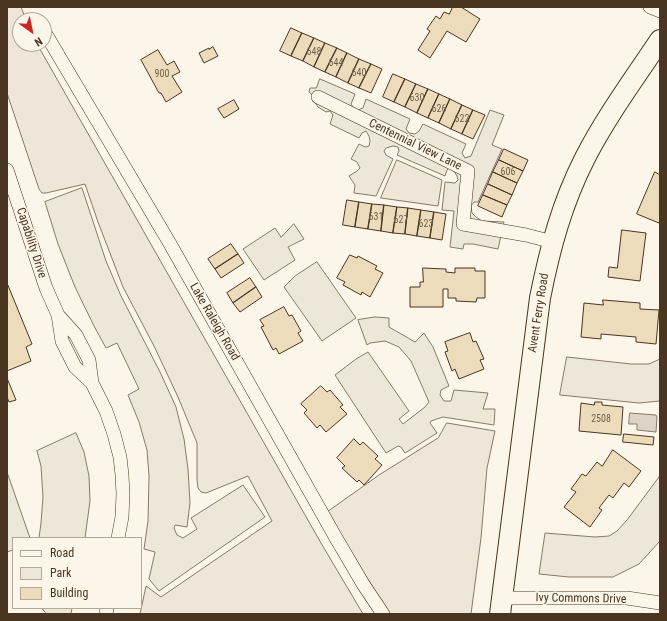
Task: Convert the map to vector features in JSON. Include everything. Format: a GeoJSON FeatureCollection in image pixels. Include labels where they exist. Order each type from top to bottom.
{"type":"FeatureCollection","features":[{"type":"Feature","properties":{"kind":"main road","name":"Avent Ferry Road"},"geometry":{"type":"LineString","coordinates":[[500,606],[540,298],[552,242],[573,183],[588,152],[615,107],[660,40]]}},
{"type":"Feature","properties":{"kind":"street"},"geometry":{"type":"LineString","coordinates":[[650,7],[660,11]]}},
{"type":"Feature","properties":{"kind":"street","name":"Lake Raleigh Road"},"geometry":{"type":"LineString","coordinates":[[52,45],[172,248],[363,584],[383,614]]}},
{"type":"Feature","properties":{"kind":"street","name":"Centennial View Lane"},"geometry":{"type":"LineString","coordinates":[[318,97],[468,171],[462,224],[526,235],[552,242]]}},
{"type":"Feature","properties":{"kind":"street","name":"Capability Drive"},"geometry":{"type":"LineString","coordinates":[[7,170],[46,288],[58,315],[76,335],[89,360],[92,383],[106,411],[114,434],[120,457],[123,494],[122,517],[118,537]]}},
{"type":"Feature","properties":{"kind":"street","name":"Ivy Commons Drive"},"geometry":{"type":"LineString","coordinates":[[500,606],[627,598],[660,603]]}},
{"type":"Feature","properties":{"kind":"green space"},"geometry":{"type":"Polygon","coordinates":[[[7,7],[21,7],[23,12],[12,12],[12,52],[42,52],[321,543],[363,614],[140,614],[146,586],[161,597],[272,521],[248,476],[206,493],[201,492],[198,488],[197,443],[178,397],[154,346],[123,287],[85,184],[46,193],[42,193],[39,189],[7,93],[7,7]]]}},
{"type":"Feature","properties":{"kind":"green space"},"geometry":{"type":"Polygon","coordinates":[[[397,160],[442,180],[438,206],[381,198],[397,160]]]}},
{"type":"Feature","properties":{"kind":"green space"},"geometry":{"type":"Polygon","coordinates":[[[447,423],[495,431],[487,468],[481,538],[471,614],[389,614],[327,512],[379,475],[438,438],[447,423]]]}},
{"type":"Feature","properties":{"kind":"shaded area"},"geometry":{"type":"Polygon","coordinates":[[[320,79],[355,94],[351,104],[358,110],[363,108],[366,99],[410,119],[406,129],[409,133],[415,134],[419,131],[423,124],[466,144],[462,153],[465,158],[471,156],[490,110],[504,115],[492,145],[502,149],[478,202],[474,202],[471,206],[472,213],[482,221],[504,222],[498,249],[473,244],[464,244],[463,249],[450,247],[454,211],[442,210],[445,182],[455,183],[458,180],[457,176],[450,167],[445,176],[397,155],[399,151],[398,147],[393,146],[386,148],[384,151],[386,155],[393,159],[376,196],[354,193],[355,185],[349,176],[360,168],[357,162],[351,159],[359,144],[365,147],[369,146],[369,136],[366,131],[362,133],[359,138],[330,124],[333,115],[330,111],[326,112],[318,107],[314,101],[315,97],[309,92],[310,88],[316,88],[320,79]]]}},
{"type":"Feature","properties":{"kind":"shaded area"},"geometry":{"type":"Polygon","coordinates":[[[82,188],[106,261],[121,296],[160,372],[176,407],[184,439],[190,503],[187,527],[175,525],[174,528],[177,535],[183,538],[197,529],[191,518],[243,485],[265,517],[159,591],[149,579],[155,552],[144,549],[148,521],[149,476],[147,450],[139,422],[128,395],[139,389],[117,343],[106,348],[94,326],[75,287],[58,244],[45,202],[82,188]]]}},
{"type":"Feature","properties":{"kind":"shaded area"},"geometry":{"type":"Polygon","coordinates":[[[294,224],[304,239],[288,247],[295,260],[264,280],[243,249],[275,228],[281,237],[294,224]]]}},
{"type":"Feature","properties":{"kind":"shaded area"},"geometry":{"type":"Polygon","coordinates":[[[317,262],[356,318],[322,341],[284,287],[295,276],[317,262]]]}},
{"type":"Feature","properties":{"kind":"shaded area"},"geometry":{"type":"Polygon","coordinates":[[[375,317],[389,318],[389,327],[415,342],[424,333],[433,347],[449,386],[441,390],[440,395],[444,401],[451,401],[454,390],[488,393],[483,409],[495,409],[494,425],[443,417],[431,421],[430,423],[437,433],[405,453],[401,447],[398,446],[386,453],[335,375],[368,352],[409,411],[399,419],[403,424],[425,407],[429,402],[411,361],[399,347],[385,341],[370,343],[367,345],[358,320],[375,317]]]}},
{"type":"Feature","properties":{"kind":"shaded area"},"geometry":{"type":"Polygon","coordinates":[[[567,357],[631,364],[649,364],[660,359],[660,401],[639,403],[560,395],[567,357]]]}},
{"type":"Feature","properties":{"kind":"shaded area"},"geometry":{"type":"Polygon","coordinates":[[[630,413],[656,415],[656,432],[637,430],[637,424],[629,424],[630,413]]]}},
{"type":"Feature","properties":{"kind":"shaded area"},"geometry":{"type":"Polygon","coordinates":[[[76,433],[84,452],[89,476],[90,501],[85,537],[39,537],[43,497],[41,466],[37,451],[76,433]]]}},
{"type":"Feature","properties":{"kind":"shaded area"},"geometry":{"type":"Polygon","coordinates":[[[7,472],[30,537],[12,537],[12,550],[7,552],[7,472]]]}},
{"type":"Feature","properties":{"kind":"shaded area"},"geometry":{"type":"Polygon","coordinates":[[[660,476],[660,541],[639,564],[613,577],[569,577],[539,574],[545,533],[595,537],[609,536],[617,531],[627,520],[660,476]]]}},
{"type":"Feature","properties":{"kind":"shaded area"},"geometry":{"type":"Polygon","coordinates":[[[43,609],[72,609],[71,614],[47,614],[43,609]]]}},
{"type":"Feature","properties":{"kind":"building"},"geometry":{"type":"Polygon","coordinates":[[[453,7],[461,7],[480,19],[466,42],[447,31],[430,58],[418,50],[430,31],[427,29],[436,16],[440,19],[444,12],[449,14],[453,7]]]}},
{"type":"Feature","properties":{"kind":"building"},"geometry":{"type":"Polygon","coordinates":[[[291,28],[302,33],[291,56],[280,51],[291,28]]]}},
{"type":"Feature","properties":{"kind":"building"},"geometry":{"type":"Polygon","coordinates":[[[302,33],[314,38],[303,61],[291,56],[302,33]]]}},
{"type":"Feature","properties":{"kind":"building"},"geometry":{"type":"Polygon","coordinates":[[[314,38],[325,43],[314,67],[303,61],[314,38]]]}},
{"type":"Feature","properties":{"kind":"building"},"geometry":{"type":"Polygon","coordinates":[[[325,43],[337,48],[325,72],[314,67],[325,43]]]}},
{"type":"Feature","properties":{"kind":"building"},"geometry":{"type":"Polygon","coordinates":[[[213,47],[218,56],[204,63],[199,53],[213,47]]]}},
{"type":"Feature","properties":{"kind":"building"},"geometry":{"type":"Polygon","coordinates":[[[337,48],[347,53],[336,77],[325,72],[337,48]]]}},
{"type":"Feature","properties":{"kind":"building"},"geometry":{"type":"Polygon","coordinates":[[[158,50],[167,65],[174,61],[180,72],[172,76],[182,92],[166,102],[161,93],[159,93],[141,60],[158,50]]]}},
{"type":"Feature","properties":{"kind":"building"},"geometry":{"type":"Polygon","coordinates":[[[347,53],[359,59],[348,83],[336,77],[347,53]]]}},
{"type":"Feature","properties":{"kind":"building"},"geometry":{"type":"Polygon","coordinates":[[[359,59],[371,64],[359,88],[348,83],[359,59]]]}},
{"type":"Feature","properties":{"kind":"building"},"geometry":{"type":"Polygon","coordinates":[[[371,64],[382,69],[371,93],[359,88],[371,64]]]}},
{"type":"Feature","properties":{"kind":"building"},"geometry":{"type":"Polygon","coordinates":[[[393,74],[405,79],[394,102],[383,97],[393,74]]]}},
{"type":"Feature","properties":{"kind":"building"},"geometry":{"type":"Polygon","coordinates":[[[405,79],[416,84],[405,107],[394,102],[405,79]]]}},
{"type":"Feature","properties":{"kind":"building"},"geometry":{"type":"Polygon","coordinates":[[[416,84],[428,89],[417,113],[405,107],[416,84]]]}},
{"type":"Feature","properties":{"kind":"building"},"geometry":{"type":"Polygon","coordinates":[[[428,89],[439,94],[428,118],[417,113],[428,89]]]}},
{"type":"Feature","properties":{"kind":"building"},"geometry":{"type":"Polygon","coordinates":[[[439,94],[450,99],[439,123],[428,118],[439,94]]]}},
{"type":"Feature","properties":{"kind":"building"},"geometry":{"type":"Polygon","coordinates":[[[450,99],[462,105],[451,129],[439,123],[450,99]]]}},
{"type":"Feature","properties":{"kind":"building"},"geometry":{"type":"Polygon","coordinates":[[[234,100],[239,109],[224,118],[218,109],[234,100]]]}},
{"type":"Feature","properties":{"kind":"building"},"geometry":{"type":"Polygon","coordinates":[[[462,105],[473,110],[462,134],[451,129],[462,105]]]}},
{"type":"Feature","properties":{"kind":"building"},"geometry":{"type":"Polygon","coordinates":[[[473,110],[485,115],[473,139],[462,134],[473,110]]]}},
{"type":"Feature","properties":{"kind":"building"},"geometry":{"type":"Polygon","coordinates":[[[504,149],[528,160],[523,171],[499,160],[504,149]]]}},
{"type":"Feature","properties":{"kind":"building"},"geometry":{"type":"Polygon","coordinates":[[[499,160],[523,171],[517,183],[493,172],[499,160]]]}},
{"type":"Feature","properties":{"kind":"building"},"geometry":{"type":"Polygon","coordinates":[[[493,172],[517,183],[512,195],[488,184],[493,172]]]}},
{"type":"Feature","properties":{"kind":"building"},"geometry":{"type":"Polygon","coordinates":[[[655,172],[660,175],[659,223],[637,214],[655,172]]]}},
{"type":"Feature","properties":{"kind":"building"},"geometry":{"type":"Polygon","coordinates":[[[488,184],[512,195],[507,205],[483,195],[488,184]]]}},
{"type":"Feature","properties":{"kind":"building"},"geometry":{"type":"Polygon","coordinates":[[[483,195],[507,205],[502,217],[478,206],[483,195]]]}},
{"type":"Feature","properties":{"kind":"building"},"geometry":{"type":"Polygon","coordinates":[[[347,200],[359,202],[355,227],[343,225],[347,200]]]}},
{"type":"Feature","properties":{"kind":"building"},"geometry":{"type":"Polygon","coordinates":[[[359,202],[372,204],[368,229],[355,227],[359,202]]]}},
{"type":"Feature","properties":{"kind":"building"},"geometry":{"type":"Polygon","coordinates":[[[372,204],[384,205],[381,231],[368,229],[372,204]]]}},
{"type":"Feature","properties":{"kind":"building"},"geometry":{"type":"Polygon","coordinates":[[[384,205],[397,207],[393,233],[381,231],[384,205]]]}},
{"type":"Feature","properties":{"kind":"building"},"geometry":{"type":"Polygon","coordinates":[[[397,207],[408,208],[405,234],[393,233],[397,207]]]}},
{"type":"Feature","properties":{"kind":"building"},"geometry":{"type":"Polygon","coordinates":[[[408,208],[421,210],[417,236],[405,234],[408,208]]]}},
{"type":"Feature","properties":{"kind":"building"},"geometry":{"type":"Polygon","coordinates":[[[421,210],[434,212],[430,238],[417,236],[421,210]]]}},
{"type":"Feature","properties":{"kind":"building"},"geometry":{"type":"Polygon","coordinates":[[[434,212],[446,214],[442,240],[430,238],[434,212]]]}},
{"type":"Feature","properties":{"kind":"building"},"geometry":{"type":"Polygon","coordinates":[[[622,230],[646,233],[640,281],[608,277],[609,267],[617,268],[622,230]]]}},
{"type":"Feature","properties":{"kind":"building"},"geometry":{"type":"Polygon","coordinates":[[[231,244],[238,254],[215,269],[208,259],[231,244]]]}},
{"type":"Feature","properties":{"kind":"building"},"geometry":{"type":"Polygon","coordinates":[[[238,254],[244,263],[221,278],[215,269],[238,254]]]}},
{"type":"Feature","properties":{"kind":"building"},"geometry":{"type":"Polygon","coordinates":[[[350,255],[357,258],[358,256],[377,266],[375,269],[383,273],[370,297],[362,292],[361,295],[343,285],[345,282],[337,278],[350,255]]]}},
{"type":"Feature","properties":{"kind":"building"},"geometry":{"type":"Polygon","coordinates":[[[423,268],[446,269],[446,272],[455,273],[455,268],[475,268],[475,271],[485,271],[485,298],[477,298],[476,302],[456,301],[456,298],[448,298],[448,289],[443,289],[443,307],[410,307],[410,287],[420,287],[420,282],[423,282],[423,268]]]}},
{"type":"Feature","properties":{"kind":"building"},"geometry":{"type":"Polygon","coordinates":[[[250,278],[256,287],[233,303],[227,293],[250,278]]]}},
{"type":"Feature","properties":{"kind":"building"},"geometry":{"type":"Polygon","coordinates":[[[7,283],[32,344],[26,347],[31,361],[7,371],[7,283]]]}},
{"type":"Feature","properties":{"kind":"building"},"geometry":{"type":"Polygon","coordinates":[[[256,287],[262,297],[240,312],[233,303],[256,287]]]}},
{"type":"Feature","properties":{"kind":"building"},"geometry":{"type":"Polygon","coordinates":[[[603,300],[640,303],[640,309],[659,310],[656,344],[636,342],[636,337],[601,334],[601,339],[581,337],[584,303],[603,305],[603,300]]]}},
{"type":"Feature","properties":{"kind":"building"},"geometry":{"type":"Polygon","coordinates":[[[284,307],[289,316],[292,315],[301,331],[298,333],[303,341],[279,354],[276,348],[273,350],[261,327],[264,326],[260,320],[284,307]]]}},
{"type":"Feature","properties":{"kind":"building"},"geometry":{"type":"Polygon","coordinates":[[[470,333],[473,342],[476,341],[484,359],[480,360],[484,369],[459,379],[455,369],[452,371],[445,352],[448,351],[445,342],[470,333]]]}},
{"type":"Feature","properties":{"kind":"building"},"geometry":{"type":"Polygon","coordinates":[[[7,378],[16,400],[9,402],[7,397],[7,378]]]}},
{"type":"Feature","properties":{"kind":"building"},"geometry":{"type":"Polygon","coordinates":[[[321,386],[327,392],[330,390],[343,405],[340,407],[347,414],[326,432],[320,425],[317,428],[304,413],[307,410],[301,404],[321,386]]]}},
{"type":"Feature","properties":{"kind":"building"},"geometry":{"type":"Polygon","coordinates":[[[595,402],[602,402],[602,405],[623,407],[621,435],[579,431],[581,403],[594,405],[595,402]]]}},
{"type":"Feature","properties":{"kind":"building"},"geometry":{"type":"Polygon","coordinates":[[[624,434],[654,437],[653,445],[623,442],[624,434]]]}},
{"type":"Feature","properties":{"kind":"building"},"geometry":{"type":"Polygon","coordinates":[[[354,439],[360,445],[363,442],[378,456],[375,459],[382,465],[364,485],[359,480],[357,482],[342,468],[345,466],[337,458],[354,439]]]}},
{"type":"Feature","properties":{"kind":"building"},"geometry":{"type":"Polygon","coordinates":[[[613,450],[641,471],[629,487],[624,483],[613,498],[609,495],[599,508],[602,510],[590,527],[564,507],[576,492],[571,489],[582,474],[586,476],[597,462],[602,466],[613,450]]]}}]}
